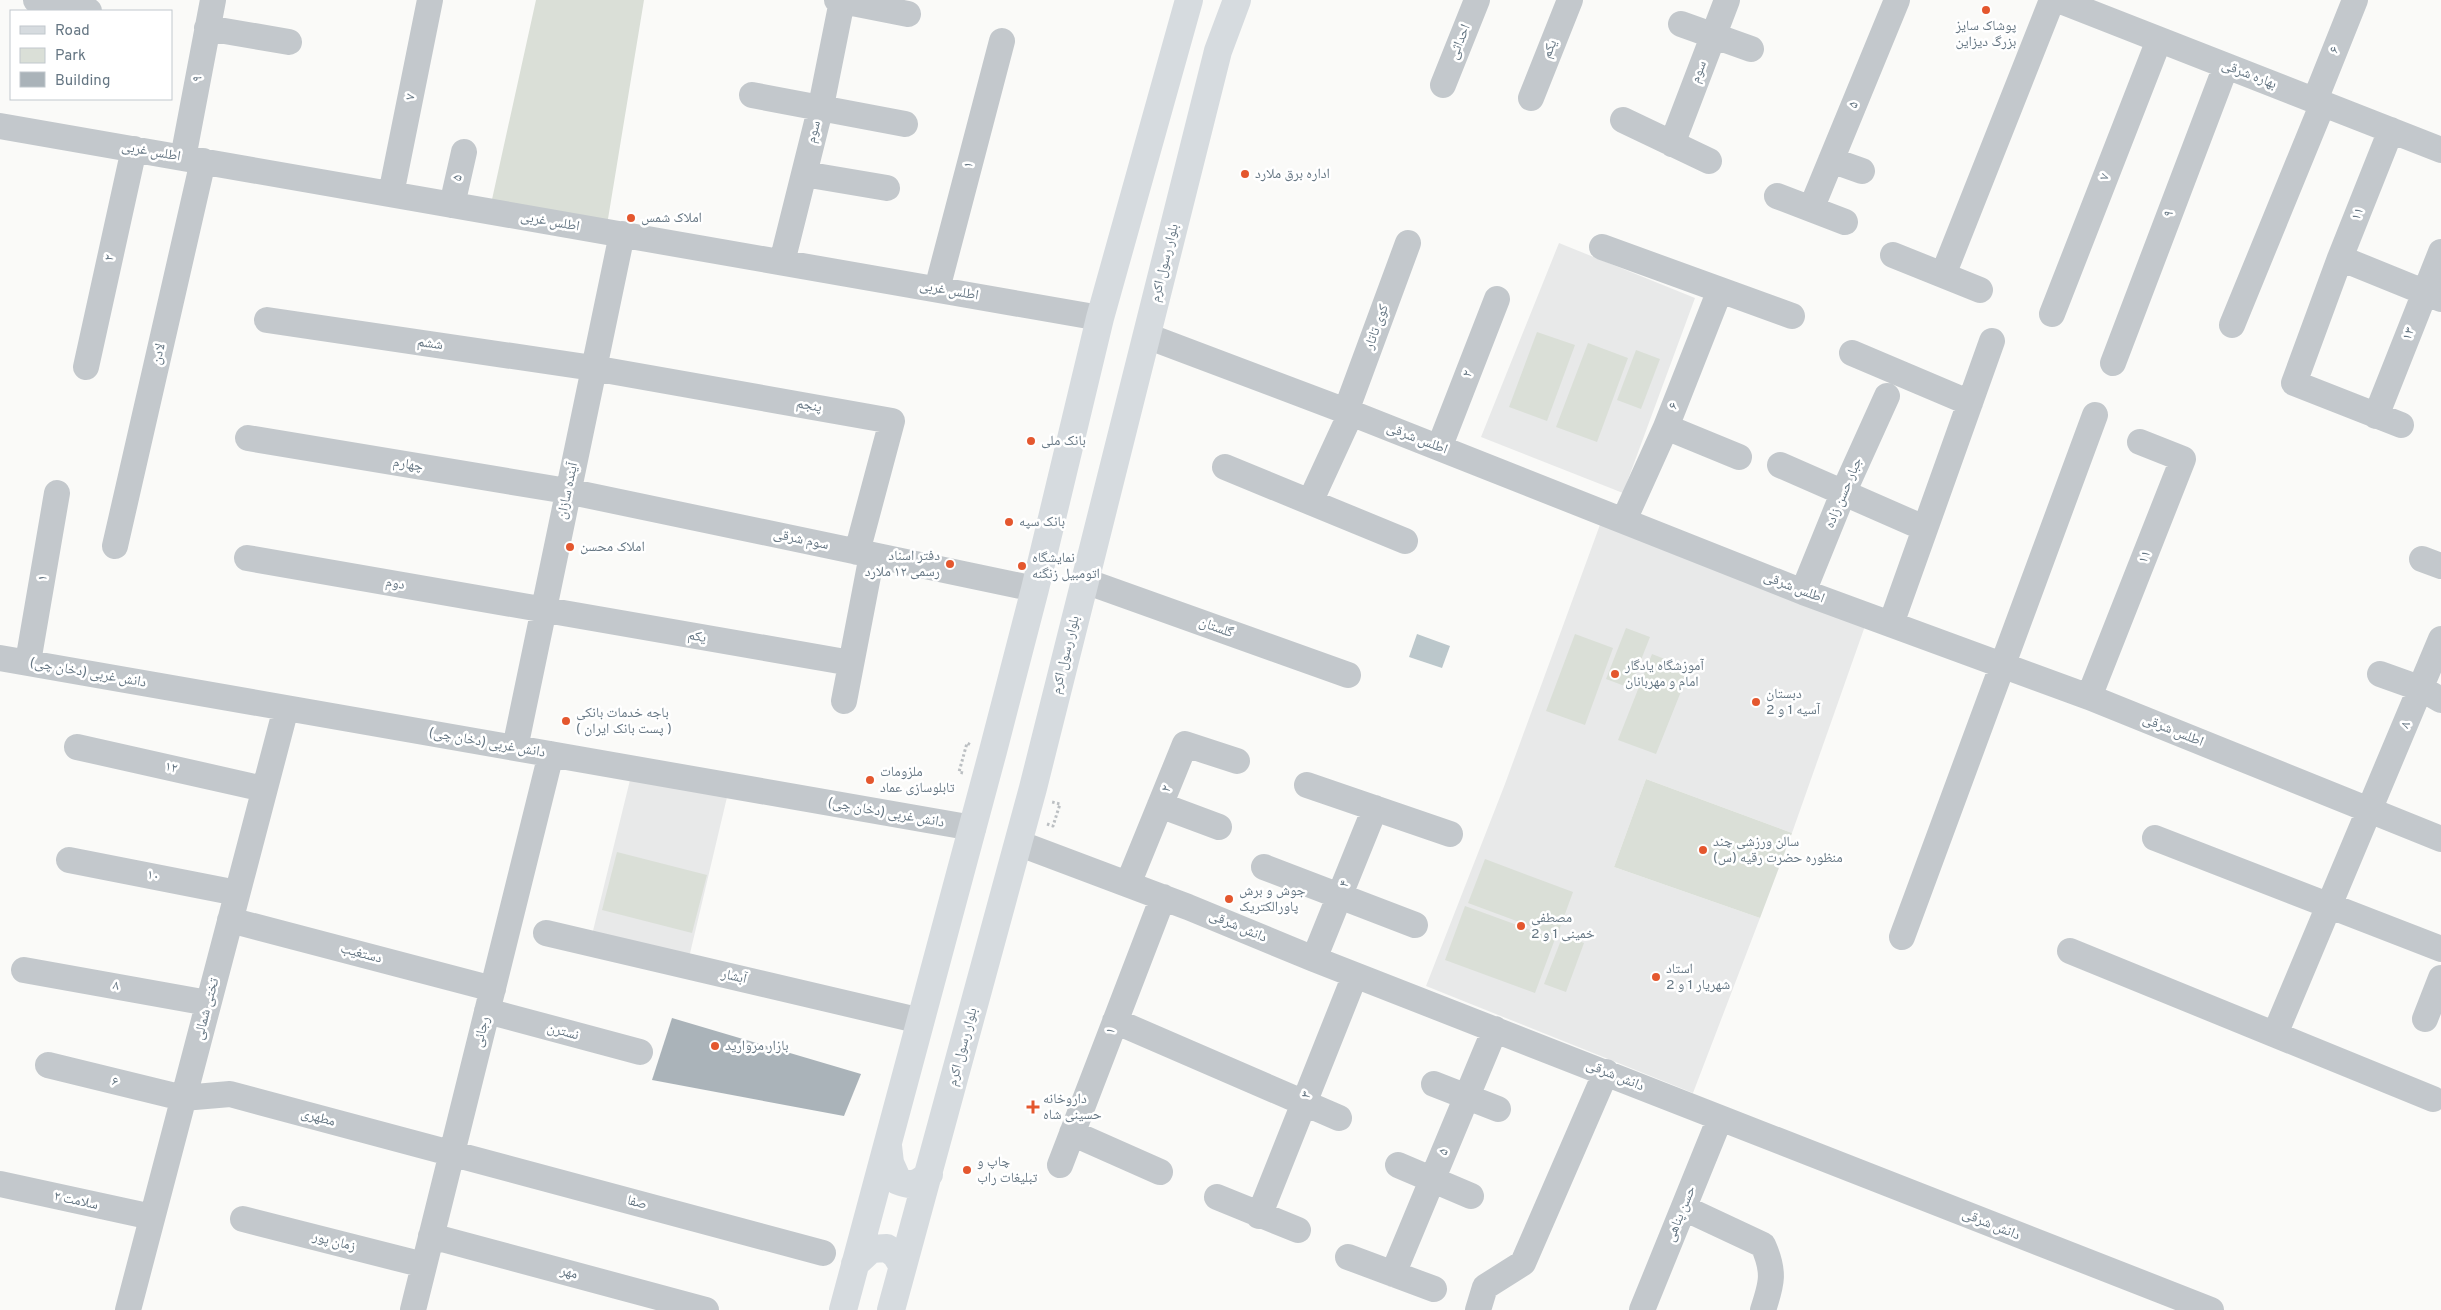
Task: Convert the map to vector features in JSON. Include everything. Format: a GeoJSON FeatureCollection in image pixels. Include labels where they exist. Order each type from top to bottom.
{"type":"FeatureCollection","features":[{"type":"Feature","properties":{"kind":"main road"},"geometry":{"type":"LineString","coordinates":[[843,1310],[973,828],[1035,589],[1100,318],[1189,1]]}},
{"type":"Feature","properties":{"kind":"main road","name":"بلوار رسول اکرم"},"geometry":{"type":"LineString","coordinates":[[891,1310],[1018,843],[1218,51],[1233,7]]}},
{"type":"Feature","properties":{"kind":"main road"},"geometry":{"type":"LineString","coordinates":[[888,1145],[890,1163],[898,1181],[908,1185],[919,1183],[929,1174]]}},
{"type":"Feature","properties":{"kind":"main road"},"geometry":{"type":"LineString","coordinates":[[855,1264],[871,1249],[887,1248],[896,1255],[902,1265]]}},
{"type":"Feature","properties":{"kind":"street"},"geometry":{"type":"LineString","coordinates":[[36,0],[84,10]]}},
{"type":"Feature","properties":{"kind":"street","name":"۹"},"geometry":{"type":"LineString","coordinates":[[193,160],[207,28],[212,0]]}},
{"type":"Feature","properties":{"kind":"street","name":"۷"},"geometry":{"type":"LineString","coordinates":[[391,194],[430,0]]}},
{"type":"Feature","properties":{"kind":"street","name":"احداثی"},"geometry":{"type":"LineString","coordinates":[[1443,84],[1477,0]]}},
{"type":"Feature","properties":{"kind":"street","name":"یکم"},"geometry":{"type":"LineString","coordinates":[[1531,98],[1570,0]]}},
{"type":"Feature","properties":{"kind":"street","name":"سوم"},"geometry":{"type":"LineString","coordinates":[[1672,144],[1727,0]]}},
{"type":"Feature","properties":{"kind":"street","name":"۵"},"geometry":{"type":"LineString","coordinates":[[1811,209],[1896,0]]}},
{"type":"Feature","properties":{"kind":"street"},"geometry":{"type":"LineString","coordinates":[[1942,275],[2052,0]]}},
{"type":"Feature","properties":{"kind":"street","name":"بهاره شرقی"},"geometry":{"type":"LineString","coordinates":[[2058,0],[2391,130],[2439,141]]}},
{"type":"Feature","properties":{"kind":"street","name":"۶"},"geometry":{"type":"LineString","coordinates":[[2232,325],[2319,102],[2355,0]]}},
{"type":"Feature","properties":{"kind":"street"},"geometry":{"type":"LineString","coordinates":[[840,1],[908,14]]}},
{"type":"Feature","properties":{"kind":"street","name":"سوم"},"geometry":{"type":"LineString","coordinates":[[782,262],[821,106],[840,1]]}},
{"type":"Feature","properties":{"kind":"street"},"geometry":{"type":"LineString","coordinates":[[1681,24],[1751,49]]}},
{"type":"Feature","properties":{"kind":"street"},"geometry":{"type":"LineString","coordinates":[[207,28],[289,42]]}},
{"type":"Feature","properties":{"kind":"street","name":"۷"},"geometry":{"type":"LineString","coordinates":[[2052,314],[2159,40]]}},
{"type":"Feature","properties":{"kind":"street","name":"۱"},"geometry":{"type":"LineString","coordinates":[[936,289],[1002,41]]}},
{"type":"Feature","properties":{"kind":"street","name":"۹"},"geometry":{"type":"LineString","coordinates":[[2113,363],[2226,66]]}},
{"type":"Feature","properties":{"kind":"street"},"geometry":{"type":"LineString","coordinates":[[752,95],[821,106],[905,124]]}},
{"type":"Feature","properties":{"kind":"street"},"geometry":{"type":"LineString","coordinates":[[1623,120],[1708,161]]}},
{"type":"Feature","properties":{"kind":"street","name":"اطلس غربی"},"geometry":{"type":"LineString","coordinates":[[0,126],[1100,318]]}},
{"type":"Feature","properties":{"kind":"street","name":"۱۱"},"geometry":{"type":"LineString","coordinates":[[2376,416],[2294,383],[2340,258],[2391,130]]}},
{"type":"Feature","properties":{"kind":"street","name":"۲"},"geometry":{"type":"LineString","coordinates":[[86,367],[134,149]]}},
{"type":"Feature","properties":{"kind":"street","name":"۵"},"geometry":{"type":"LineString","coordinates":[[452,205],[464,152]]}},
{"type":"Feature","properties":{"kind":"street","name":"لادن"},"geometry":{"type":"LineString","coordinates":[[115,546],[193,160]]}},
{"type":"Feature","properties":{"kind":"street"},"geometry":{"type":"LineString","coordinates":[[1831,160],[1862,171]]}},
{"type":"Feature","properties":{"kind":"street"},"geometry":{"type":"LineString","coordinates":[[804,174],[887,188]]}},
{"type":"Feature","properties":{"kind":"street"},"geometry":{"type":"LineString","coordinates":[[1777,196],[1845,222]]}},
{"type":"Feature","properties":{"kind":"street","name":"آینده سازان"},"geometry":{"type":"LineString","coordinates":[[515,748],[622,234]]}},
{"type":"Feature","properties":{"kind":"street","name":"کوی تاتار"},"geometry":{"type":"LineString","coordinates":[[1310,502],[1348,412],[1408,243]]}},
{"type":"Feature","properties":{"kind":"street"},"geometry":{"type":"LineString","coordinates":[[1602,247],[1792,316]]}},
{"type":"Feature","properties":{"kind":"street","name":"۱۳"},"geometry":{"type":"LineString","coordinates":[[2376,416],[2433,296],[2441,252]]}},
{"type":"Feature","properties":{"kind":"street"},"geometry":{"type":"LineString","coordinates":[[1893,255],[1980,290]]}},
{"type":"Feature","properties":{"kind":"street"},"geometry":{"type":"LineString","coordinates":[[2340,258],[2433,296]]}},
{"type":"Feature","properties":{"kind":"street","name":"۶"},"geometry":{"type":"LineString","coordinates":[[1624,520],[1666,428],[1720,290]]}},
{"type":"Feature","properties":{"kind":"street","name":"۲"},"geometry":{"type":"LineString","coordinates":[[1439,448],[1497,299]]}},
{"type":"Feature","properties":{"kind":"street","name":"ششم"},"geometry":{"type":"LineString","coordinates":[[268,320],[594,368]]}},
{"type":"Feature","properties":{"kind":"street","name":"اطلس شرقی"},"geometry":{"type":"LineString","coordinates":[[1147,336],[1348,412],[1804,592],[2089,697],[2441,839]]}},
{"type":"Feature","properties":{"kind":"street"},"geometry":{"type":"LineString","coordinates":[[1891,624],[1992,341]]}},
{"type":"Feature","properties":{"kind":"street"},"geometry":{"type":"LineString","coordinates":[[1852,353],[1970,403]]}},
{"type":"Feature","properties":{"kind":"street","name":"پنجم"},"geometry":{"type":"LineString","coordinates":[[594,368],[892,421],[865,553]]}},
{"type":"Feature","properties":{"kind":"street","name":"جبار حسن زاده"},"geometry":{"type":"LineString","coordinates":[[1804,592],[1844,491],[1888,396]]}},
{"type":"Feature","properties":{"kind":"street"},"geometry":{"type":"LineString","coordinates":[[1902,937],[2095,415]]}},
{"type":"Feature","properties":{"kind":"street"},"geometry":{"type":"LineString","coordinates":[[2376,416],[2401,425]]}},
{"type":"Feature","properties":{"kind":"street"},"geometry":{"type":"LineString","coordinates":[[1666,428],[1739,457]]}},
{"type":"Feature","properties":{"kind":"street","name":"چهارم"},"geometry":{"type":"LineString","coordinates":[[248,438],[567,491]]}},
{"type":"Feature","properties":{"kind":"street","name":"۱۱"},"geometry":{"type":"LineString","coordinates":[[2089,697],[2184,459],[2140,442]]}},
{"type":"Feature","properties":{"kind":"street"},"geometry":{"type":"LineString","coordinates":[[1780,465],[1844,491],[1924,528]]}},
{"type":"Feature","properties":{"kind":"street"},"geometry":{"type":"LineString","coordinates":[[1225,467],[1405,541]]}},
{"type":"Feature","properties":{"kind":"street","name":"سوم شرقی"},"geometry":{"type":"LineString","coordinates":[[567,491],[1035,589]]}},
{"type":"Feature","properties":{"kind":"street","name":"۱"},"geometry":{"type":"LineString","coordinates":[[28,662],[57,493]]}},
{"type":"Feature","properties":{"kind":"street"},"geometry":{"type":"LineString","coordinates":[[844,701],[851,663],[865,553]]}},
{"type":"Feature","properties":{"kind":"street","name":"دوم"},"geometry":{"type":"LineString","coordinates":[[247,558],[542,611]]}},
{"type":"Feature","properties":{"kind":"street","name":"گلستان"},"geometry":{"type":"LineString","coordinates":[[1085,581],[1348,675]]}},
{"type":"Feature","properties":{"kind":"street","name":"یکم"},"geometry":{"type":"LineString","coordinates":[[542,611],[851,663]]}},
{"type":"Feature","properties":{"kind":"street","name":"۸"},"geometry":{"type":"LineString","coordinates":[[2275,1034],[2368,809],[2432,694],[2441,639]]}},
{"type":"Feature","properties":{"kind":"street","name":"دانش غربی (دخان چی)"},"geometry":{"type":"LineString","coordinates":[[0,658],[973,828]]}},
{"type":"Feature","properties":{"kind":"street"},"geometry":{"type":"LineString","coordinates":[[2380,674],[2432,694]]}},
{"type":"Feature","properties":{"kind":"street","name":"تختی شمالی"},"geometry":{"type":"LineString","coordinates":[[128,1310],[286,708]]}},
{"type":"Feature","properties":{"kind":"street","name":"۲"},"geometry":{"type":"LineString","coordinates":[[1128,884],[1185,744],[1237,761]]}},
{"type":"Feature","properties":{"kind":"street","name":"۱۲"},"geometry":{"type":"LineString","coordinates":[[77,747],[264,789]]}},
{"type":"Feature","properties":{"kind":"street","name":"رجائی"},"geometry":{"type":"LineString","coordinates":[[413,1310],[551,754]]}},
{"type":"Feature","properties":{"kind":"street"},"geometry":{"type":"LineString","coordinates":[[1307,785],[1450,834]]}},
{"type":"Feature","properties":{"kind":"street"},"geometry":{"type":"LineString","coordinates":[[1160,805],[1219,827]]}},
{"type":"Feature","properties":{"kind":"street","name":"۴"},"geometry":{"type":"LineString","coordinates":[[1314,959],[1375,808]]}},
{"type":"Feature","properties":{"kind":"street"},"geometry":{"type":"LineString","coordinates":[[2155,838],[2441,949]]}},
{"type":"Feature","properties":{"kind":"street","name":"دانش شرقی"},"geometry":{"type":"LineString","coordinates":[[1018,843],[1163,897],[1314,959],[2211,1310]]}},
{"type":"Feature","properties":{"kind":"street","name":"۱۰"},"geometry":{"type":"LineString","coordinates":[[69,860],[237,893]]}},
{"type":"Feature","properties":{"kind":"street"},"geometry":{"type":"LineString","coordinates":[[1264,866],[1415,925]]}},
{"type":"Feature","properties":{"kind":"street","name":"۱"},"geometry":{"type":"LineString","coordinates":[[1060,1164],[1163,897]]}},
{"type":"Feature","properties":{"kind":"street","name":"دستغیب"},"geometry":{"type":"LineString","coordinates":[[230,920],[490,1000]]}},
{"type":"Feature","properties":{"kind":"street","name":"آبشار"},"geometry":{"type":"LineString","coordinates":[[546,933],[921,1021]]}},
{"type":"Feature","properties":{"kind":"street"},"geometry":{"type":"LineString","coordinates":[[2070,951],[2433,1099]]}},
{"type":"Feature","properties":{"kind":"street","name":"۸"},"geometry":{"type":"LineString","coordinates":[[24,970],[208,1003]]}},
{"type":"Feature","properties":{"kind":"street","name":"۳"},"geometry":{"type":"LineString","coordinates":[[1259,1216],[1355,975]]}},
{"type":"Feature","properties":{"kind":"street"},"geometry":{"type":"LineString","coordinates":[[2425,1020],[2441,978]]}},
{"type":"Feature","properties":{"kind":"street","name":"نسترن"},"geometry":{"type":"LineString","coordinates":[[490,1000],[640,1052]]}},
{"type":"Feature","properties":{"kind":"street"},"geometry":{"type":"LineString","coordinates":[[1115,1021],[1339,1118]]}},
{"type":"Feature","properties":{"kind":"street","name":"۵"},"geometry":{"type":"LineString","coordinates":[[1393,1274],[1495,1029]]}},
{"type":"Feature","properties":{"kind":"street","name":"۶"},"geometry":{"type":"LineString","coordinates":[[48,1065],[183,1098]]}},
{"type":"Feature","properties":{"kind":"street"},"geometry":{"type":"LineString","coordinates":[[1478,1310],[1485,1287],[1523,1263],[1606,1072]]}},
{"type":"Feature","properties":{"kind":"street"},"geometry":{"type":"LineString","coordinates":[[1434,1084],[1498,1109]]}},
{"type":"Feature","properties":{"kind":"street","name":"مطهری"},"geometry":{"type":"LineString","coordinates":[[183,1098],[230,1094],[452,1153]]}},
{"type":"Feature","properties":{"kind":"street","name":"حسن پناهی"},"geometry":{"type":"LineString","coordinates":[[1642,1310],[1720,1118]]}},
{"type":"Feature","properties":{"kind":"street"},"geometry":{"type":"LineString","coordinates":[[1072,1133],[1160,1172]]}},
{"type":"Feature","properties":{"kind":"street","name":"صفا"},"geometry":{"type":"LineString","coordinates":[[452,1153],[823,1253]]}},
{"type":"Feature","properties":{"kind":"street"},"geometry":{"type":"LineString","coordinates":[[1398,1164],[1470,1196]]}},
{"type":"Feature","properties":{"kind":"street","name":"سلامت ۲"},"geometry":{"type":"LineString","coordinates":[[0,1184],[152,1217]]}},
{"type":"Feature","properties":{"kind":"street"},"geometry":{"type":"LineString","coordinates":[[1217,1197],[1259,1216],[1298,1230]]}},
{"type":"Feature","properties":{"kind":"street"},"geometry":{"type":"LineString","coordinates":[[1684,1208],[1763,1245],[1772,1264],[1770,1289],[1762,1310]]}},
{"type":"Feature","properties":{"kind":"street","name":"زمان پور"},"geometry":{"type":"LineString","coordinates":[[243,1219],[424,1265]]}},
{"type":"Feature","properties":{"kind":"street","name":"مهر"},"geometry":{"type":"LineString","coordinates":[[431,1236],[706,1310]]}},
{"type":"Feature","properties":{"kind":"street"},"geometry":{"type":"LineString","coordinates":[[1348,1257],[1434,1289]]}},
{"type":"Feature","properties":{"kind":"path"},"geometry":{"type":"LineString","coordinates":[[959,772],[967,743]]}},
{"type":"Feature","properties":{"kind":"path"},"geometry":{"type":"LineString","coordinates":[[1053,826],[1060,804]]}},
{"type":"Feature","properties":{"kind":"shaded area"},"geometry":{"type":"Polygon","coordinates":[[[1559,243],[1695,298],[1623,493],[1481,437],[1559,243]]]}},
{"type":"Feature","properties":{"kind":"shaded area"},"geometry":{"type":"Polygon","coordinates":[[[1601,522],[1865,626],[1792,833],[1646,779],[1614,867],[1760,918],[1693,1093],[1426,986],[1505,784],[1601,522]]]}},
{"type":"Feature","properties":{"kind":"shaded area"},"geometry":{"type":"Polygon","coordinates":[[[1417,634],[1450,646],[1442,668],[1409,657],[1417,634]]]}},
{"type":"Feature","properties":{"kind":"shaded area"},"geometry":{"type":"Polygon","coordinates":[[[631,776],[728,793],[687,966],[590,943],[631,776]]]}},
{"type":"Feature","properties":{"kind":"green space"},"geometry":{"type":"Polygon","coordinates":[[[536,0],[644,0],[607,225],[491,204],[536,0]]]}},
{"type":"Feature","properties":{"kind":"green space"},"geometry":{"type":"Polygon","coordinates":[[[1537,332],[1575,345],[1547,421],[1509,407],[1537,332]]]}},
{"type":"Feature","properties":{"kind":"green space"},"geometry":{"type":"Polygon","coordinates":[[[1588,343],[1628,358],[1597,442],[1556,427],[1588,343]]]}},
{"type":"Feature","properties":{"kind":"green space"},"geometry":{"type":"Polygon","coordinates":[[[1636,350],[1660,359],[1641,409],[1617,400],[1636,350]]]}},
{"type":"Feature","properties":{"kind":"green space"},"geometry":{"type":"Polygon","coordinates":[[[1626,628],[1650,637],[1630,688],[1606,679],[1626,628]]]}},
{"type":"Feature","properties":{"kind":"green space"},"geometry":{"type":"Polygon","coordinates":[[[1575,634],[1613,648],[1585,725],[1546,711],[1575,634]]]}},
{"type":"Feature","properties":{"kind":"green space"},"geometry":{"type":"Polygon","coordinates":[[[1652,654],[1690,669],[1656,754],[1618,740],[1652,654]]]}},
{"type":"Feature","properties":{"kind":"green space","name":"سالن ورزشی چند منظوره حضرت رقیه (س)"},"geometry":{"type":"Polygon","coordinates":[[[1646,779],[1792,833],[1760,918],[1614,867],[1646,779]]]}},
{"type":"Feature","properties":{"kind":"green space"},"geometry":{"type":"Polygon","coordinates":[[[617,852],[707,875],[692,933],[602,910],[617,852]]]}},
{"type":"Feature","properties":{"kind":"green space"},"geometry":{"type":"Polygon","coordinates":[[[1485,859],[1573,892],[1557,936],[1468,903],[1485,859]]]}},
{"type":"Feature","properties":{"kind":"green space"},"geometry":{"type":"Polygon","coordinates":[[[1465,906],[1555,939],[1535,993],[1445,960],[1465,906]]]}},
{"type":"Feature","properties":{"kind":"green space"},"geometry":{"type":"Polygon","coordinates":[[[1563,935],[1584,943],[1566,992],[1544,984],[1563,935]]]}},
{"type":"Feature","properties":{"kind":"building","name":"بازار مروارید"},"geometry":{"type":"Polygon","coordinates":[[[672,1018],[861,1074],[844,1116],[652,1080],[672,1018]]]}},
{"type":"Feature","properties":{"kind":"place","name":"پوشاک سایز بزرگ دیزاین"},"geometry":{"type":"Point","coordinates":[1986,10]}},
{"type":"Feature","properties":{"kind":"place","name":"اداره برق ملارد"},"geometry":{"type":"Point","coordinates":[1245,174]}},
{"type":"Feature","properties":{"kind":"place","name":"املاک شمس"},"geometry":{"type":"Point","coordinates":[631,218]}},
{"type":"Feature","properties":{"kind":"place","name":"بانک ملی"},"geometry":{"type":"Point","coordinates":[1031,441]}},
{"type":"Feature","properties":{"kind":"place","name":"بانک سپه"},"geometry":{"type":"Point","coordinates":[1009,522]}},
{"type":"Feature","properties":{"kind":"place","name":"املاک محسن"},"geometry":{"type":"Point","coordinates":[570,547]}},
{"type":"Feature","properties":{"kind":"place","name":"دفتر اسناد رسمی ۱۲ ملارد"},"geometry":{"type":"Point","coordinates":[950,564]}},
{"type":"Feature","properties":{"kind":"place","name":"نمایشگاه اتومبیل زنگنه"},"geometry":{"type":"Point","coordinates":[1022,566]}},
{"type":"Feature","properties":{"kind":"place","name":"آموزشگاه یادگار امام و مهربانان"},"geometry":{"type":"Point","coordinates":[1615,674]}},
{"type":"Feature","properties":{"kind":"place","name":"دبستان آسیه 1 و 2"},"geometry":{"type":"Point","coordinates":[1756,702]}},
{"type":"Feature","properties":{"kind":"place","name":"باجه خدمات بانکی ( پست بانک ایران )"},"geometry":{"type":"Point","coordinates":[566,721]}},
{"type":"Feature","properties":{"kind":"place","name":"ملزومات تابلوسازی عماد"},"geometry":{"type":"Point","coordinates":[870,780]}},
{"type":"Feature","properties":{"kind":"place","name":"سالن ورزشی چند منظوره حضرت رقیه (س)"},"geometry":{"type":"Point","coordinates":[1703,850]}},
{"type":"Feature","properties":{"kind":"place","name":"جوش و برش پاورالکتریک"},"geometry":{"type":"Point","coordinates":[1229,899]}},
{"type":"Feature","properties":{"kind":"place","name":"مصطفی خمینی 1 و 2"},"geometry":{"type":"Point","coordinates":[1521,926]}},
{"type":"Feature","properties":{"kind":"place","name":"استاد شهریار 1 و 2"},"geometry":{"type":"Point","coordinates":[1656,977]}},
{"type":"Feature","properties":{"kind":"place","name":"بازار مروارید"},"geometry":{"type":"Point","coordinates":[715,1046]}},
{"type":"Feature","properties":{"kind":"place","name":"داروخانه حسینی شاه"},"geometry":{"type":"Point","coordinates":[1033,1107]}},
{"type":"Feature","properties":{"kind":"place","name":"چاپ و تبلیغات راب"},"geometry":{"type":"Point","coordinates":[967,1170]}}]}
